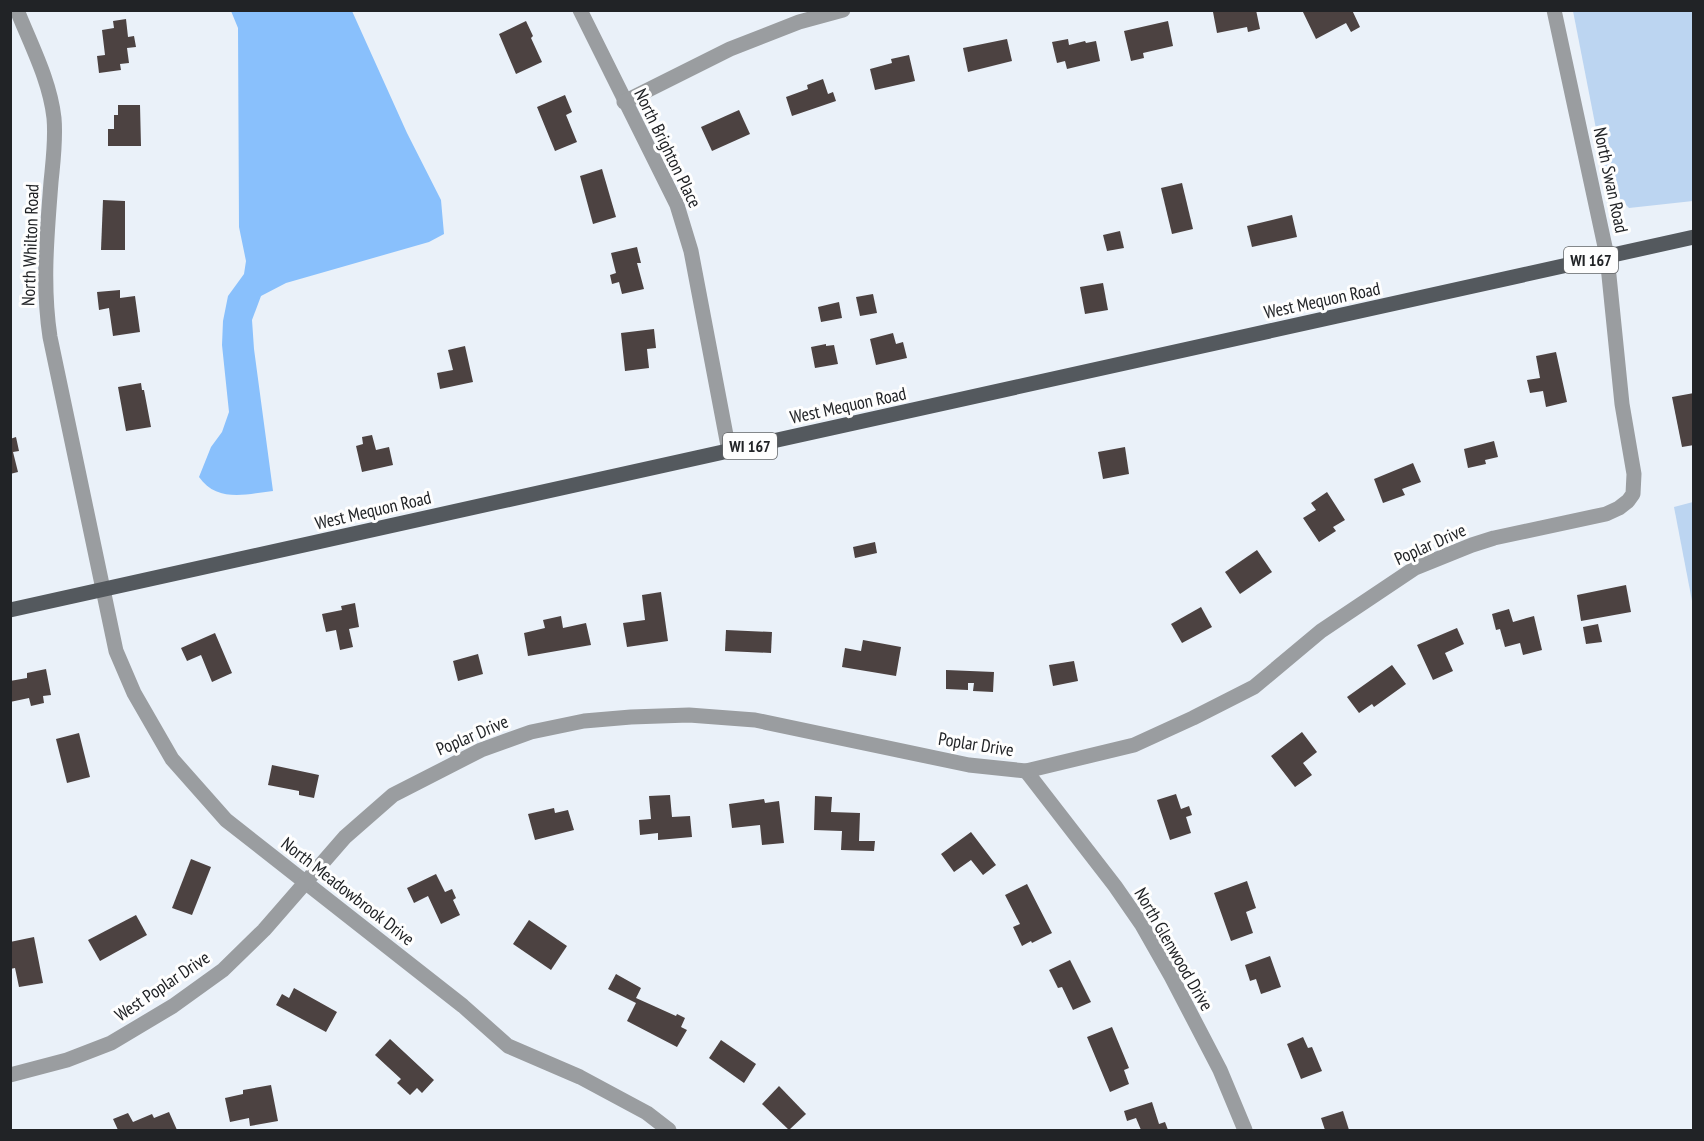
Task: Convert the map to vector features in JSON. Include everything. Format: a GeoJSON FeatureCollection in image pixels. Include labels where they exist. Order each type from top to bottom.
{"type":"FeatureCollection","features":[{"type":"Feature","properties":{"kind":"main road","name":"West Mequon Road"},"geometry":{"type":"LineString","coordinates":[[10,610],[1694,237]]}},
{"type":"Feature","properties":{"kind":"street","name":"North Whilton Road"},"geometry":{"type":"LineString","coordinates":[[17,10],[48,89],[54,119],[55,141],[45,267],[46,314],[103,590]]}},
{"type":"Feature","properties":{"kind":"street","name":"North Brighton Place"},"geometry":{"type":"LineString","coordinates":[[580,10],[677,205],[691,251],[729,451]]}},
{"type":"Feature","properties":{"kind":"street"},"geometry":{"type":"LineString","coordinates":[[624,102],[730,49],[799,22],[843,10]]}},
{"type":"Feature","properties":{"kind":"street","name":"North Swan Road"},"geometry":{"type":"LineString","coordinates":[[1554,10],[1607,256],[1622,404],[1634,474],[1633,494],[1628,501]]}},
{"type":"Feature","properties":{"kind":"street","name":"Poplar Drive"},"geometry":{"type":"LineString","coordinates":[[305,881],[345,837],[393,795],[481,750],[531,732],[584,721],[689,715],[755,720],[969,765],[1026,771],[1134,745],[1254,687],[1321,631],[1415,568],[1494,538],[1606,514],[1628,501]]}},
{"type":"Feature","properties":{"kind":"street","name":"North Meadowbrook Drive"},"geometry":{"type":"LineString","coordinates":[[103,590],[116,651],[134,693],[172,759],[226,820],[463,1006],[508,1046],[580,1077],[647,1113],[669,1131]]}},
{"type":"Feature","properties":{"kind":"street","name":"North Glenwood Drive"},"geometry":{"type":"LineString","coordinates":[[1026,771],[1115,886],[1142,925],[1220,1070],[1245,1131]]}},
{"type":"Feature","properties":{"kind":"street","name":"West Poplar Drive"},"geometry":{"type":"LineString","coordinates":[[10,1075],[66,1060],[111,1043],[173,1006],[223,970],[264,930],[305,881]]}},
{"type":"Feature","properties":{"kind":"shaded area"},"geometry":{"type":"Polygon","coordinates":[[[1573,11],[1693,11],[1693,201],[1629,208],[1607,185],[1573,11]]]}},
{"type":"Feature","properties":{"kind":"shaded area"},"geometry":{"type":"Polygon","coordinates":[[[1694,502],[1693,606],[1674,507],[1694,502]]]}},
{"type":"Feature","properties":{"kind":"water"},"geometry":{"type":"Polygon","coordinates":[[[231,11],[352,11],[407,133],[441,200],[444,234],[429,242],[286,283],[261,296],[252,320],[273,491],[243,495],[214,491],[199,477],[211,447],[222,432],[229,412],[222,345],[223,321],[228,296],[244,274],[246,261],[239,227],[238,28],[231,11]]]}},
{"type":"Feature","properties":{"kind":"building"},"geometry":{"type":"Polygon","coordinates":[[[1256,10],[1260,29],[1248,32],[1247,27],[1217,33],[1213,12],[1256,10]]]}},
{"type":"Feature","properties":{"kind":"building"},"geometry":{"type":"Polygon","coordinates":[[[1302,10],[1352,10],[1360,27],[1351,32],[1346,23],[1316,39],[1302,10]]]}},
{"type":"Feature","properties":{"kind":"building"},"geometry":{"type":"Polygon","coordinates":[[[126,19],[128,37],[134,36],[136,47],[127,48],[129,63],[120,64],[121,70],[99,73],[97,56],[105,55],[102,30],[114,28],[113,21],[126,19]]]}},
{"type":"Feature","properties":{"kind":"building"},"geometry":{"type":"Polygon","coordinates":[[[526,21],[542,62],[516,74],[499,34],[526,21]]]}},
{"type":"Feature","properties":{"kind":"building"},"geometry":{"type":"Polygon","coordinates":[[[1168,21],[1173,46],[1143,53],[1144,58],[1131,61],[1124,31],[1168,21]]]}},
{"type":"Feature","properties":{"kind":"building"},"geometry":{"type":"Polygon","coordinates":[[[1007,39],[1012,61],[968,72],[963,48],[1007,39]]]}},
{"type":"Feature","properties":{"kind":"building"},"geometry":{"type":"Polygon","coordinates":[[[1068,39],[1069,45],[1096,41],[1100,61],[1067,69],[1065,61],[1057,63],[1052,42],[1068,39]]]}},
{"type":"Feature","properties":{"kind":"building"},"geometry":{"type":"Polygon","coordinates":[[[909,55],[915,81],[875,90],[870,69],[892,63],[891,59],[909,55]]]}},
{"type":"Feature","properties":{"kind":"building"},"geometry":{"type":"Polygon","coordinates":[[[823,79],[828,94],[833,92],[836,101],[792,116],[786,97],[808,89],[807,85],[823,79]]]}},
{"type":"Feature","properties":{"kind":"building"},"geometry":{"type":"Polygon","coordinates":[[[565,95],[572,112],[566,115],[577,142],[555,151],[537,107],[565,95]]]}},
{"type":"Feature","properties":{"kind":"building"},"geometry":{"type":"Polygon","coordinates":[[[118,105],[140,105],[141,146],[108,146],[108,129],[114,129],[114,115],[118,115],[118,105]]]}},
{"type":"Feature","properties":{"kind":"building"},"geometry":{"type":"Polygon","coordinates":[[[739,110],[750,134],[712,151],[701,127],[739,110]]]}},
{"type":"Feature","properties":{"kind":"building"},"geometry":{"type":"Polygon","coordinates":[[[602,169],[616,217],[593,224],[580,176],[602,169]]]}},
{"type":"Feature","properties":{"kind":"building"},"geometry":{"type":"Polygon","coordinates":[[[1182,183],[1193,229],[1172,234],[1161,188],[1182,183]]]}},
{"type":"Feature","properties":{"kind":"building"},"geometry":{"type":"Polygon","coordinates":[[[103,200],[125,201],[125,250],[101,250],[103,200]]]}},
{"type":"Feature","properties":{"kind":"building"},"geometry":{"type":"Polygon","coordinates":[[[1292,215],[1297,237],[1252,247],[1247,226],[1292,215]]]}},
{"type":"Feature","properties":{"kind":"building"},"geometry":{"type":"Polygon","coordinates":[[[1120,231],[1124,248],[1107,251],[1103,235],[1120,231]]]}},
{"type":"Feature","properties":{"kind":"building"},"geometry":{"type":"Polygon","coordinates":[[[637,247],[641,263],[637,263],[644,289],[622,294],[619,282],[612,284],[610,275],[616,273],[611,253],[637,247]]]}},
{"type":"Feature","properties":{"kind":"building"},"geometry":{"type":"Polygon","coordinates":[[[1103,283],[1108,310],[1085,314],[1080,287],[1103,283]]]}},
{"type":"Feature","properties":{"kind":"building"},"geometry":{"type":"Polygon","coordinates":[[[120,290],[120,298],[135,296],[140,332],[113,336],[109,308],[99,310],[97,292],[120,290]]]}},
{"type":"Feature","properties":{"kind":"building"},"geometry":{"type":"Polygon","coordinates":[[[873,294],[877,313],[860,316],[856,297],[873,294]]]}},
{"type":"Feature","properties":{"kind":"building"},"geometry":{"type":"Polygon","coordinates":[[[839,302],[842,318],[821,322],[818,307],[839,302]]]}},
{"type":"Feature","properties":{"kind":"building"},"geometry":{"type":"Polygon","coordinates":[[[654,329],[656,348],[647,349],[649,368],[625,371],[621,333],[654,329]]]}},
{"type":"Feature","properties":{"kind":"building"},"geometry":{"type":"Polygon","coordinates":[[[893,333],[896,344],[903,342],[907,358],[876,365],[870,339],[893,333]]]}},
{"type":"Feature","properties":{"kind":"building"},"geometry":{"type":"Polygon","coordinates":[[[826,344],[826,346],[834,345],[838,364],[815,368],[811,347],[826,344]]]}},
{"type":"Feature","properties":{"kind":"building"},"geometry":{"type":"Polygon","coordinates":[[[465,346],[473,382],[440,389],[437,373],[453,370],[448,350],[465,346]]]}},
{"type":"Feature","properties":{"kind":"building"},"geometry":{"type":"Polygon","coordinates":[[[1556,352],[1567,402],[1546,407],[1543,391],[1530,393],[1527,380],[1540,378],[1536,356],[1556,352]]]}},
{"type":"Feature","properties":{"kind":"building"},"geometry":{"type":"Polygon","coordinates":[[[141,383],[151,427],[126,431],[118,387],[141,383]]]}},
{"type":"Feature","properties":{"kind":"building"},"geometry":{"type":"Polygon","coordinates":[[[1694,393],[1694,445],[1682,447],[1672,397],[1694,393]]]}},
{"type":"Feature","properties":{"kind":"building"},"geometry":{"type":"Polygon","coordinates":[[[372,435],[376,450],[389,447],[393,465],[362,472],[356,446],[363,444],[362,437],[372,435]]]}},
{"type":"Feature","properties":{"kind":"building"},"geometry":{"type":"Polygon","coordinates":[[[16,437],[19,451],[13,452],[18,472],[10,474],[10,439],[16,437]]]}},
{"type":"Feature","properties":{"kind":"building"},"geometry":{"type":"Polygon","coordinates":[[[1494,441],[1498,457],[1485,460],[1486,464],[1468,468],[1464,449],[1494,441]]]}},
{"type":"Feature","properties":{"kind":"building"},"geometry":{"type":"Polygon","coordinates":[[[1125,447],[1129,474],[1103,479],[1098,452],[1125,447]]]}},
{"type":"Feature","properties":{"kind":"building"},"geometry":{"type":"Polygon","coordinates":[[[1413,463],[1421,482],[1402,489],[1405,495],[1383,503],[1374,479],[1413,463]]]}},
{"type":"Feature","properties":{"kind":"building"},"geometry":{"type":"Polygon","coordinates":[[[1327,492],[1345,520],[1333,527],[1336,531],[1319,542],[1303,518],[1316,510],[1311,503],[1327,492]]]}},
{"type":"Feature","properties":{"kind":"building"},"geometry":{"type":"Polygon","coordinates":[[[875,542],[877,553],[855,558],[853,547],[875,542]]]}},
{"type":"Feature","properties":{"kind":"building"},"geometry":{"type":"Polygon","coordinates":[[[1257,550],[1272,572],[1240,594],[1225,572],[1257,550]]]}},
{"type":"Feature","properties":{"kind":"building"},"geometry":{"type":"Polygon","coordinates":[[[1626,585],[1631,612],[1581,621],[1577,595],[1626,585]]]}},
{"type":"Feature","properties":{"kind":"building"},"geometry":{"type":"Polygon","coordinates":[[[661,592],[668,641],[627,647],[623,623],[645,620],[642,595],[661,592]]]}},
{"type":"Feature","properties":{"kind":"building"},"geometry":{"type":"Polygon","coordinates":[[[355,603],[359,627],[349,629],[353,647],[340,650],[336,630],[326,632],[322,614],[342,610],[341,606],[355,603]]]}},
{"type":"Feature","properties":{"kind":"building"},"geometry":{"type":"Polygon","coordinates":[[[1201,607],[1212,627],[1182,643],[1171,624],[1201,607]]]}},
{"type":"Feature","properties":{"kind":"building"},"geometry":{"type":"Polygon","coordinates":[[[1509,609],[1513,622],[1534,616],[1542,650],[1523,655],[1520,643],[1505,647],[1500,629],[1496,630],[1492,614],[1509,609]]]}},
{"type":"Feature","properties":{"kind":"building"},"geometry":{"type":"Polygon","coordinates":[[[561,616],[563,628],[586,623],[591,645],[528,656],[524,633],[545,628],[543,620],[561,616]]]}},
{"type":"Feature","properties":{"kind":"building"},"geometry":{"type":"Polygon","coordinates":[[[1598,624],[1602,642],[1586,644],[1583,627],[1598,624]]]}},
{"type":"Feature","properties":{"kind":"building"},"geometry":{"type":"Polygon","coordinates":[[[1457,628],[1464,644],[1445,653],[1453,671],[1433,680],[1417,645],[1457,628]]]}},
{"type":"Feature","properties":{"kind":"building"},"geometry":{"type":"Polygon","coordinates":[[[726,630],[772,632],[771,653],[725,651],[726,630]]]}},
{"type":"Feature","properties":{"kind":"building"},"geometry":{"type":"Polygon","coordinates":[[[215,633],[232,673],[212,682],[201,655],[187,661],[181,648],[215,633]]]}},
{"type":"Feature","properties":{"kind":"building"},"geometry":{"type":"Polygon","coordinates":[[[863,640],[901,647],[896,676],[842,667],[845,648],[861,651],[863,640]]]}},
{"type":"Feature","properties":{"kind":"building"},"geometry":{"type":"Polygon","coordinates":[[[478,654],[483,674],[458,681],[453,661],[478,654]]]}},
{"type":"Feature","properties":{"kind":"building"},"geometry":{"type":"Polygon","coordinates":[[[1074,661],[1078,681],[1053,686],[1049,665],[1074,661]]]}},
{"type":"Feature","properties":{"kind":"building"},"geometry":{"type":"Polygon","coordinates":[[[1392,665],[1406,684],[1374,707],[1372,704],[1359,713],[1347,697],[1392,665]]]}},
{"type":"Feature","properties":{"kind":"building"},"geometry":{"type":"Polygon","coordinates":[[[46,669],[51,695],[43,696],[44,703],[31,706],[29,698],[10,702],[10,681],[27,678],[27,673],[46,669]]]}},
{"type":"Feature","properties":{"kind":"building"},"geometry":{"type":"Polygon","coordinates":[[[946,670],[994,672],[993,692],[973,691],[974,683],[968,683],[968,690],[946,689],[946,670]]]}},
{"type":"Feature","properties":{"kind":"building"},"geometry":{"type":"Polygon","coordinates":[[[1302,732],[1317,752],[1303,763],[1312,775],[1295,787],[1271,756],[1302,732]]]}},
{"type":"Feature","properties":{"kind":"building"},"geometry":{"type":"Polygon","coordinates":[[[79,733],[90,777],[67,783],[56,739],[79,733]]]}},
{"type":"Feature","properties":{"kind":"building"},"geometry":{"type":"Polygon","coordinates":[[[272,765],[319,775],[314,798],[299,795],[299,791],[268,785],[272,765]]]}},
{"type":"Feature","properties":{"kind":"building"},"geometry":{"type":"Polygon","coordinates":[[[1176,794],[1181,809],[1189,806],[1192,815],[1186,817],[1191,833],[1170,840],[1157,800],[1176,794]]]}},
{"type":"Feature","properties":{"kind":"building"},"geometry":{"type":"Polygon","coordinates":[[[670,795],[672,817],[690,816],[692,837],[658,840],[658,833],[640,835],[639,820],[651,819],[649,796],[670,795]]]}},
{"type":"Feature","properties":{"kind":"building"},"geometry":{"type":"Polygon","coordinates":[[[815,796],[832,797],[831,812],[860,813],[859,841],[875,841],[874,851],[841,850],[842,831],[814,830],[815,796]]]}},
{"type":"Feature","properties":{"kind":"building"},"geometry":{"type":"Polygon","coordinates":[[[764,799],[765,803],[779,801],[784,843],[762,845],[760,825],[732,828],[729,804],[764,799]]]}},
{"type":"Feature","properties":{"kind":"building"},"geometry":{"type":"Polygon","coordinates":[[[554,808],[555,813],[568,810],[574,830],[535,840],[528,814],[554,808]]]}},
{"type":"Feature","properties":{"kind":"building"},"geometry":{"type":"Polygon","coordinates":[[[971,832],[996,865],[983,875],[971,860],[954,872],[941,854],[971,832]]]}},
{"type":"Feature","properties":{"kind":"building"},"geometry":{"type":"Polygon","coordinates":[[[191,859],[211,867],[192,915],[172,908],[191,859]]]}},
{"type":"Feature","properties":{"kind":"building"},"geometry":{"type":"Polygon","coordinates":[[[436,874],[445,892],[452,889],[456,898],[453,900],[460,915],[441,924],[428,896],[414,903],[407,888],[436,874]]]}},
{"type":"Feature","properties":{"kind":"building"},"geometry":{"type":"Polygon","coordinates":[[[1247,881],[1256,908],[1246,912],[1253,933],[1231,941],[1214,893],[1247,881]]]}},
{"type":"Feature","properties":{"kind":"building"},"geometry":{"type":"Polygon","coordinates":[[[1027,884],[1052,933],[1022,946],[1013,927],[1020,924],[1005,895],[1027,884]]]}},
{"type":"Feature","properties":{"kind":"building"},"geometry":{"type":"Polygon","coordinates":[[[136,915],[147,935],[100,961],[88,940],[136,915]]]}},
{"type":"Feature","properties":{"kind":"building"},"geometry":{"type":"Polygon","coordinates":[[[529,920],[567,946],[551,970],[513,944],[529,920]]]}},
{"type":"Feature","properties":{"kind":"building"},"geometry":{"type":"Polygon","coordinates":[[[34,937],[43,983],[19,987],[15,968],[10,969],[10,942],[34,937]]]}},
{"type":"Feature","properties":{"kind":"building"},"geometry":{"type":"Polygon","coordinates":[[[1270,956],[1281,987],[1261,994],[1256,979],[1250,981],[1245,965],[1270,956]]]}},
{"type":"Feature","properties":{"kind":"building"},"geometry":{"type":"Polygon","coordinates":[[[1070,960],[1091,1002],[1073,1010],[1062,987],[1058,988],[1049,970],[1070,960]]]}},
{"type":"Feature","properties":{"kind":"building"},"geometry":{"type":"Polygon","coordinates":[[[616,974],[641,988],[636,998],[685,1018],[681,1027],[687,1030],[677,1047],[627,1021],[636,1003],[608,989],[616,974]]]}},
{"type":"Feature","properties":{"kind":"building"},"geometry":{"type":"Polygon","coordinates":[[[294,988],[337,1012],[326,1032],[276,1005],[282,994],[289,998],[294,988]]]}},
{"type":"Feature","properties":{"kind":"building"},"geometry":{"type":"Polygon","coordinates":[[[1112,1027],[1129,1068],[1124,1070],[1129,1084],[1110,1092],[1087,1037],[1112,1027]]]}},
{"type":"Feature","properties":{"kind":"building"},"geometry":{"type":"Polygon","coordinates":[[[1303,1037],[1308,1048],[1312,1047],[1322,1071],[1301,1079],[1287,1044],[1303,1037]]]}},
{"type":"Feature","properties":{"kind":"building"},"geometry":{"type":"Polygon","coordinates":[[[390,1039],[434,1080],[422,1093],[417,1088],[410,1095],[397,1083],[401,1079],[375,1055],[390,1039]]]}},
{"type":"Feature","properties":{"kind":"building"},"geometry":{"type":"Polygon","coordinates":[[[721,1040],[756,1064],[744,1083],[709,1058],[721,1040]]]}},
{"type":"Feature","properties":{"kind":"building"},"geometry":{"type":"Polygon","coordinates":[[[271,1085],[278,1121],[250,1126],[249,1118],[230,1122],[225,1098],[243,1094],[243,1090],[271,1085]]]}},
{"type":"Feature","properties":{"kind":"building"},"geometry":{"type":"Polygon","coordinates":[[[779,1086],[806,1114],[789,1130],[762,1104],[779,1086]]]}},
{"type":"Feature","properties":{"kind":"building"},"geometry":{"type":"Polygon","coordinates":[[[1152,1102],[1159,1124],[1165,1122],[1168,1130],[1141,1130],[1136,1118],[1127,1121],[1124,1111],[1152,1102]]]}},
{"type":"Feature","properties":{"kind":"building"},"geometry":{"type":"Polygon","coordinates":[[[1343,1111],[1349,1130],[1325,1130],[1321,1118],[1343,1111]]]}},
{"type":"Feature","properties":{"kind":"building"},"geometry":{"type":"Polygon","coordinates":[[[169,1112],[177,1130],[118,1130],[113,1119],[128,1113],[133,1122],[152,1114],[154,1118],[169,1112]]]}}]}
